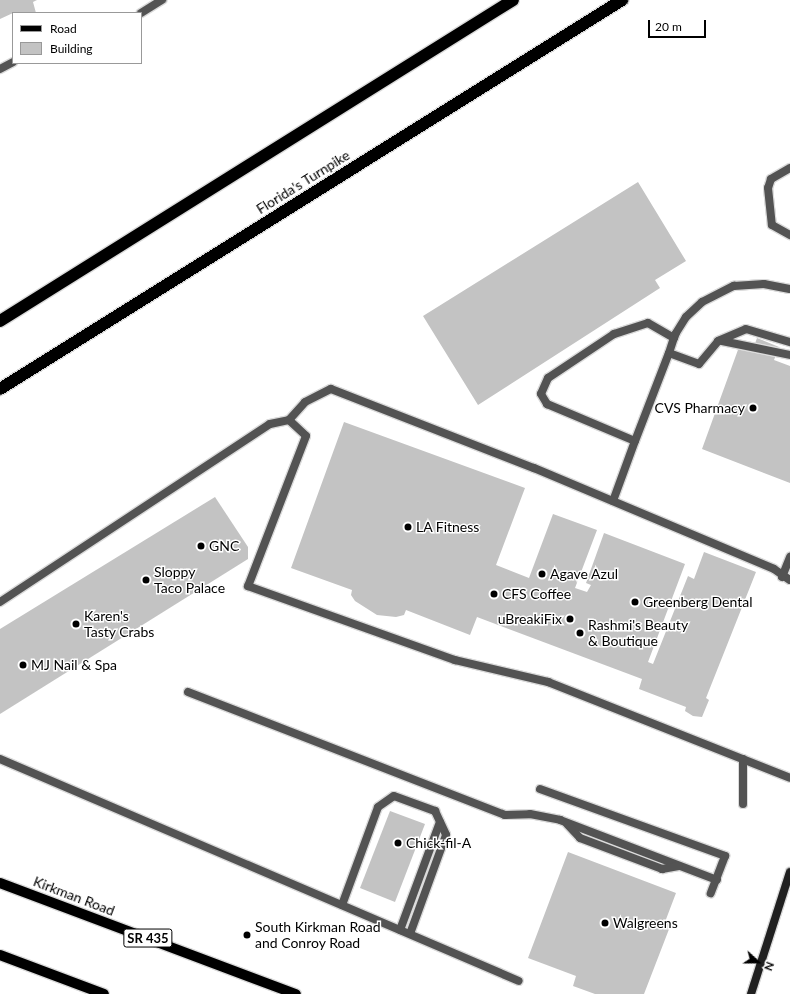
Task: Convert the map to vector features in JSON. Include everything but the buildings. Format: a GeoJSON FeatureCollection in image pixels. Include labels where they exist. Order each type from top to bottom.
{"type":"FeatureCollection","features":[{"type":"Feature","properties":{"kind":"highway"},"geometry":{"type":"LineString","coordinates":[[0,321],[513,0]]}},
{"type":"Feature","properties":{"kind":"highway","name":"Florida's Turnpike"},"geometry":{"type":"LineString","coordinates":[[0,389],[622,0]]}},
{"type":"Feature","properties":{"kind":"main road"},"geometry":{"type":"LineString","coordinates":[[751,994],[790,872]]}},
{"type":"Feature","properties":{"kind":"main road","name":"Kirkman Road"},"geometry":{"type":"LineString","coordinates":[[0,883],[296,994]]}},
{"type":"Feature","properties":{"kind":"main road"},"geometry":{"type":"LineString","coordinates":[[0,955],[104,994]]}},
{"type":"Feature","properties":{"kind":"lane"},"geometry":{"type":"LineString","coordinates":[[142,12],[162,0]]}},
{"type":"Feature","properties":{"kind":"lane"},"geometry":{"type":"LineString","coordinates":[[0,69],[12,63]]}},
{"type":"Feature","properties":{"kind":"lane"},"geometry":{"type":"LineString","coordinates":[[790,168],[772,179],[768,188],[772,225],[790,235]]}},
{"type":"Feature","properties":{"kind":"lane"},"geometry":{"type":"LineString","coordinates":[[613,502],[674,338],[686,317],[717,293],[734,286],[764,284],[790,289]]}},
{"type":"Feature","properties":{"kind":"lane"},"geometry":{"type":"LineString","coordinates":[[635,441],[547,404],[541,394],[548,378],[614,334],[648,323],[674,338]]}},
{"type":"Feature","properties":{"kind":"lane"},"geometry":{"type":"LineString","coordinates":[[669,353],[699,364],[718,341],[746,329],[790,342]]}},
{"type":"Feature","properties":{"kind":"lane"},"geometry":{"type":"LineString","coordinates":[[718,341],[790,355]]}},
{"type":"Feature","properties":{"kind":"lane"},"geometry":{"type":"LineString","coordinates":[[0,602],[270,424],[289,420],[305,402],[331,388],[534,468],[774,570],[786,578],[790,557]]}},
{"type":"Feature","properties":{"kind":"lane"},"geometry":{"type":"LineString","coordinates":[[289,420],[306,436],[248,586],[454,660],[548,682],[790,778]]}},
{"type":"Feature","properties":{"kind":"lane"},"geometry":{"type":"LineString","coordinates":[[188,692],[505,815],[530,814],[564,822],[717,880]]}},
{"type":"Feature","properties":{"kind":"lane"},"geometry":{"type":"LineString","coordinates":[[0,759],[519,981]]}},
{"type":"Feature","properties":{"kind":"lane"},"geometry":{"type":"LineString","coordinates":[[743,759],[743,804]]}},
{"type":"Feature","properties":{"kind":"lane"},"geometry":{"type":"LineString","coordinates":[[540,789],[724,856],[711,894]]}},
{"type":"Feature","properties":{"kind":"lane"},"geometry":{"type":"LineString","coordinates":[[342,905],[378,807],[394,796],[435,811],[446,835],[410,934]]}},
{"type":"Feature","properties":{"kind":"lane"},"geometry":{"type":"LineString","coordinates":[[400,930],[440,822]]}},
{"type":"Feature","properties":{"kind":"place","name":"CVS Pharmacy"},"geometry":{"type":"Point","coordinates":[753,408]}},
{"type":"Feature","properties":{"kind":"place","name":"LA Fitness"},"geometry":{"type":"Point","coordinates":[408,527]}},
{"type":"Feature","properties":{"kind":"place","name":"GNC"},"geometry":{"type":"Point","coordinates":[201,546]}},
{"type":"Feature","properties":{"kind":"place","name":"Agave Azul"},"geometry":{"type":"Point","coordinates":[542,574]}},
{"type":"Feature","properties":{"kind":"place","name":"Sloppy Taco Palace"},"geometry":{"type":"Point","coordinates":[146,580]}},
{"type":"Feature","properties":{"kind":"place","name":"CFS Coffee"},"geometry":{"type":"Point","coordinates":[494,594]}},
{"type":"Feature","properties":{"kind":"place","name":"Greenberg Dental"},"geometry":{"type":"Point","coordinates":[635,602]}},
{"type":"Feature","properties":{"kind":"place","name":"uBreakiFix"},"geometry":{"type":"Point","coordinates":[570,619]}},
{"type":"Feature","properties":{"kind":"place","name":"Karen's Tasty Crabs"},"geometry":{"type":"Point","coordinates":[76,624]}},
{"type":"Feature","properties":{"kind":"place","name":"Rashmi's Beauty & Boutique"},"geometry":{"type":"Point","coordinates":[580,633]}},
{"type":"Feature","properties":{"kind":"place","name":"MJ Nail & Spa"},"geometry":{"type":"Point","coordinates":[23,665]}},
{"type":"Feature","properties":{"kind":"place","name":"Chick-fil-A"},"geometry":{"type":"Point","coordinates":[398,843]}},
{"type":"Feature","properties":{"kind":"place","name":"Walgreens"},"geometry":{"type":"Point","coordinates":[605,923]}},
{"type":"Feature","properties":{"kind":"place","name":"South Kirkman Road and Conroy Road"},"geometry":{"type":"Point","coordinates":[247,935]}}]}
